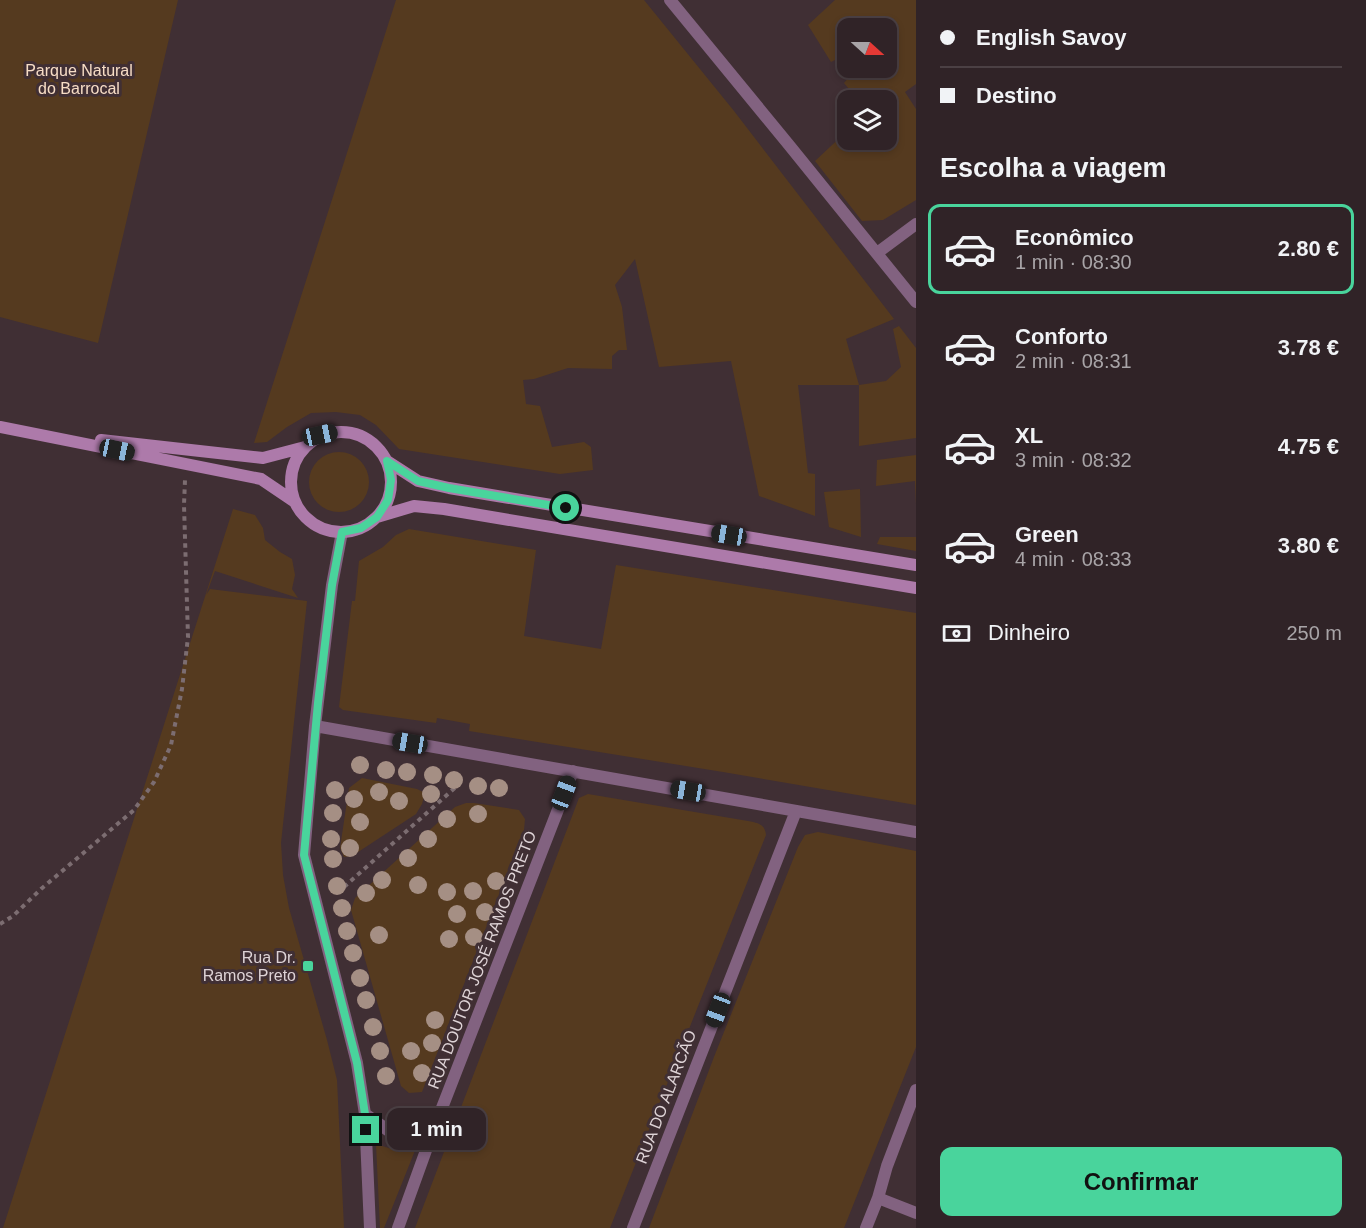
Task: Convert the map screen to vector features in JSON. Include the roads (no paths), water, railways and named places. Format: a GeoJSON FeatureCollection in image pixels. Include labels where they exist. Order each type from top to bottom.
{"type":"FeatureCollection","features":[{"type":"Feature","properties":{"kind":"main road"},"geometry":{"type":"LineString","coordinates":[[0,426],[261,479],[295,502]]}},
{"type":"Feature","properties":{"kind":"main road"},"geometry":{"type":"LineString","coordinates":[[26,431],[263,458],[304,447],[320,435],[340,431],[359,434],[376,445],[387,461],[391,480],[388,500],[377,517]]}},
{"type":"Feature","properties":{"kind":"main road"},"geometry":{"type":"LineString","coordinates":[[304,447],[294,464],[290,483],[295,502],[306,518],[322,529],[342,532],[361,528],[377,517],[414,506],[444,509],[916,588]]}},
{"type":"Feature","properties":{"kind":"main road"},"geometry":{"type":"LineString","coordinates":[[387,461],[418,481],[449,488],[916,566]]}},
{"type":"Feature","properties":{"kind":"street"},"geometry":{"type":"LineString","coordinates":[[670,0],[916,302]]}},
{"type":"Feature","properties":{"kind":"street"},"geometry":{"type":"LineString","coordinates":[[877,254],[916,224]]}},
{"type":"Feature","properties":{"kind":"street"},"geometry":{"type":"LineString","coordinates":[[342,532],[332,585],[315,726],[304,855],[357,1063],[365,1114],[370,1228]]}},
{"type":"Feature","properties":{"kind":"street"},"geometry":{"type":"LineString","coordinates":[[315,726],[916,832]]}},
{"type":"Feature","properties":{"kind":"street","name":"RUA DOUTOR JOSÉ RAMOS PRETO"},"geometry":{"type":"LineString","coordinates":[[398,1228],[433,1131],[573,771]]}},
{"type":"Feature","properties":{"kind":"street","name":"RUA DO ALARCÃO"},"geometry":{"type":"LineString","coordinates":[[633,1228],[796,811]]}},
{"type":"Feature","properties":{"kind":"street"},"geometry":{"type":"LineString","coordinates":[[866,1228],[916,1090]]}},
{"type":"Feature","properties":{"kind":"street"},"geometry":{"type":"LineString","coordinates":[[365,1114],[389,1131],[412,1134],[433,1131]]}},
{"type":"Feature","properties":{"kind":"street"},"geometry":{"type":"LineString","coordinates":[[878,1198],[916,1214]]}},
{"type":"Feature","properties":{"kind":"place","name":"Rua Dr. Ramos Preto"},"geometry":{"type":"Point","coordinates":[308,966]}},
{"type":"Feature","properties":{"kind":"park label","name":"Parque Natural do Barrocal"},"geometry":{"type":"Point","coordinates":[79,79]}}]}
